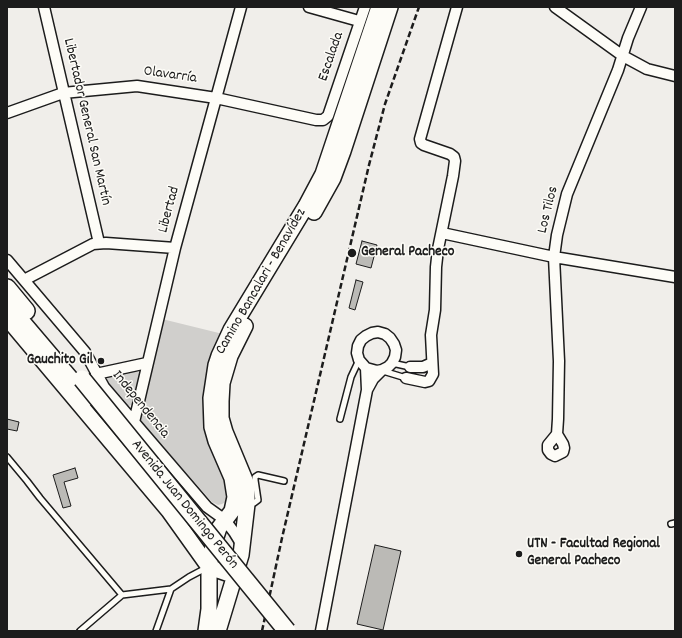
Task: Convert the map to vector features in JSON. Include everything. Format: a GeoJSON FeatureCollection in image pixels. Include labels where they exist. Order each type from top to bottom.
{"type":"FeatureCollection","features":[{"type":"Feature","properties":{"kind":"main road","name":"Camino Bancalari - Benavídez"},"geometry":{"type":"LineString","coordinates":[[206,631],[210,609],[209,567],[216,534],[232,510],[235,497],[232,478],[216,441],[212,427],[211,398],[217,360],[231,330],[306,206],[323,174],[379,7]]}},
{"type":"Feature","properties":{"kind":"main road","name":"Camino Bancalari - Benavídez"},"geometry":{"type":"LineString","coordinates":[[218,631],[241,555],[247,485],[225,432],[221,418],[222,384],[226,367],[244,328],[332,178],[346,144],[390,7]]}},
{"type":"Feature","properties":{"kind":"main road","name":"Avenida Juan Domingo Perón"},"geometry":{"type":"LineString","coordinates":[[7,288],[89,376],[287,631]]}},
{"type":"Feature","properties":{"kind":"main road"},"geometry":{"type":"LineString","coordinates":[[7,305],[86,398],[274,631]]}},
{"type":"Feature","properties":{"kind":"main road"},"geometry":{"type":"LineString","coordinates":[[7,318],[169,512],[209,567],[235,576]]}},
{"type":"Feature","properties":{"kind":"street","name":"Libertador General San Martín"},"geometry":{"type":"LineString","coordinates":[[44,7],[99,243]]}},
{"type":"Feature","properties":{"kind":"street","name":"Libertad"},"geometry":{"type":"LineString","coordinates":[[134,422],[175,248],[241,7]]}},
{"type":"Feature","properties":{"kind":"street"},"geometry":{"type":"LineString","coordinates":[[309,7],[360,21]]}},
{"type":"Feature","properties":{"kind":"street","name":"Escalada"},"geometry":{"type":"LineString","coordinates":[[328,116],[365,7]]}},
{"type":"Feature","properties":{"kind":"street"},"geometry":{"type":"LineString","coordinates":[[406,378],[425,382],[429,381],[434,374],[431,335],[435,310],[436,267],[455,161],[454,157],[450,154],[424,145],[421,143],[420,139],[457,7]]}},
{"type":"Feature","properties":{"kind":"street"},"geometry":{"type":"LineString","coordinates":[[555,7],[622,56],[647,69],[675,76]]}},
{"type":"Feature","properties":{"kind":"street","name":"Los Tilos"},"geometry":{"type":"LineString","coordinates":[[557,434],[559,361],[554,257],[558,235],[567,194],[618,70],[641,7]]}},
{"type":"Feature","properties":{"kind":"street","name":"Olavarría"},"geometry":{"type":"LineString","coordinates":[[7,113],[63,93],[137,86],[216,98],[316,120],[323,120],[328,116]]}},
{"type":"Feature","properties":{"kind":"street"},"geometry":{"type":"LineString","coordinates":[[442,233],[554,257],[675,277]]}},
{"type":"Feature","properties":{"kind":"street"},"geometry":{"type":"LineString","coordinates":[[24,280],[93,244],[106,243],[175,248]]}},
{"type":"Feature","properties":{"kind":"street","name":"Independencia"},"geometry":{"type":"LineString","coordinates":[[7,260],[85,352],[89,376],[104,387],[207,507],[225,520],[242,545]]}},
{"type":"Feature","properties":{"kind":"street"},"geometry":{"type":"LineString","coordinates":[[378,332],[385,334],[390,338],[396,350],[392,363],[388,368],[382,370],[376,371],[366,368],[359,360],[357,353],[361,340],[372,333],[378,332]]}},
{"type":"Feature","properties":{"kind":"street"},"geometry":{"type":"LineString","coordinates":[[410,367],[423,366],[432,362]]}},
{"type":"Feature","properties":{"kind":"street"},"geometry":{"type":"LineString","coordinates":[[89,376],[147,364]]}},
{"type":"Feature","properties":{"kind":"street"},"geometry":{"type":"LineString","coordinates":[[321,631],[367,390],[366,368]]}},
{"type":"Feature","properties":{"kind":"street"},"geometry":{"type":"LineString","coordinates":[[367,390],[373,378],[382,370]]}},
{"type":"Feature","properties":{"kind":"lane"},"geometry":{"type":"LineString","coordinates":[[340,419],[351,377],[359,360]]}},
{"type":"Feature","properties":{"kind":"lane"},"geometry":{"type":"LineString","coordinates":[[392,363],[410,367]]}},
{"type":"Feature","properties":{"kind":"lane"},"geometry":{"type":"LineString","coordinates":[[382,370],[406,378]]}},
{"type":"Feature","properties":{"kind":"lane"},"geometry":{"type":"LineString","coordinates":[[7,457],[122,595]]}},
{"type":"Feature","properties":{"kind":"lane"},"geometry":{"type":"LineString","coordinates":[[246,504],[254,503],[258,500],[255,480],[255,477],[258,475],[284,481]]}},
{"type":"Feature","properties":{"kind":"lane"},"geometry":{"type":"LineString","coordinates":[[80,631],[122,595],[171,588],[209,567]]}},
{"type":"Feature","properties":{"kind":"lane"},"geometry":{"type":"LineString","coordinates":[[156,631],[171,588]]}},
{"type":"Feature","properties":{"kind":"shaded area"},"geometry":{"type":"Polygon","coordinates":[[[162,319],[223,334],[224,472],[229,495],[227,501],[222,504],[218,505],[212,502],[140,419],[139,415],[162,319]]]}},
{"type":"Feature","properties":{"kind":"shaded area"},"geometry":{"type":"Polygon","coordinates":[[[134,370],[140,373],[140,377],[133,404],[129,406],[107,379],[108,376],[134,370]]]}},
{"type":"Feature","properties":{"kind":"building"},"geometry":{"type":"Polygon","coordinates":[[[362,241],[377,245],[371,268],[356,264],[362,241]]]}},
{"type":"Feature","properties":{"kind":"building"},"geometry":{"type":"Polygon","coordinates":[[[356,280],[363,282],[355,310],[349,308],[356,280]]]}},
{"type":"Feature","properties":{"kind":"building"},"geometry":{"type":"Polygon","coordinates":[[[7,419],[19,422],[17,431],[7,429],[7,419]]]}},
{"type":"Feature","properties":{"kind":"building"},"geometry":{"type":"Polygon","coordinates":[[[75,468],[78,478],[64,482],[71,506],[63,508],[53,475],[75,468]]]}},
{"type":"Feature","properties":{"kind":"building"},"geometry":{"type":"Polygon","coordinates":[[[375,545],[401,551],[383,630],[357,624],[375,545]]]}},
{"type":"Feature","properties":{"kind":"railway"},"geometry":{"type":"LineString","coordinates":[[262,631],[282,538],[369,165],[385,104],[419,7]]}},
{"type":"Feature","properties":{"kind":"place","name":"General Pacheco"},"geometry":{"type":"Point","coordinates":[352,253]}},
{"type":"Feature","properties":{"kind":"place","name":"Gauchito Gil"},"geometry":{"type":"Point","coordinates":[101,361]}},
{"type":"Feature","properties":{"kind":"place","name":"UTN - Facultad Regional General Pacheco"},"geometry":{"type":"Point","coordinates":[519,554]}}]}
